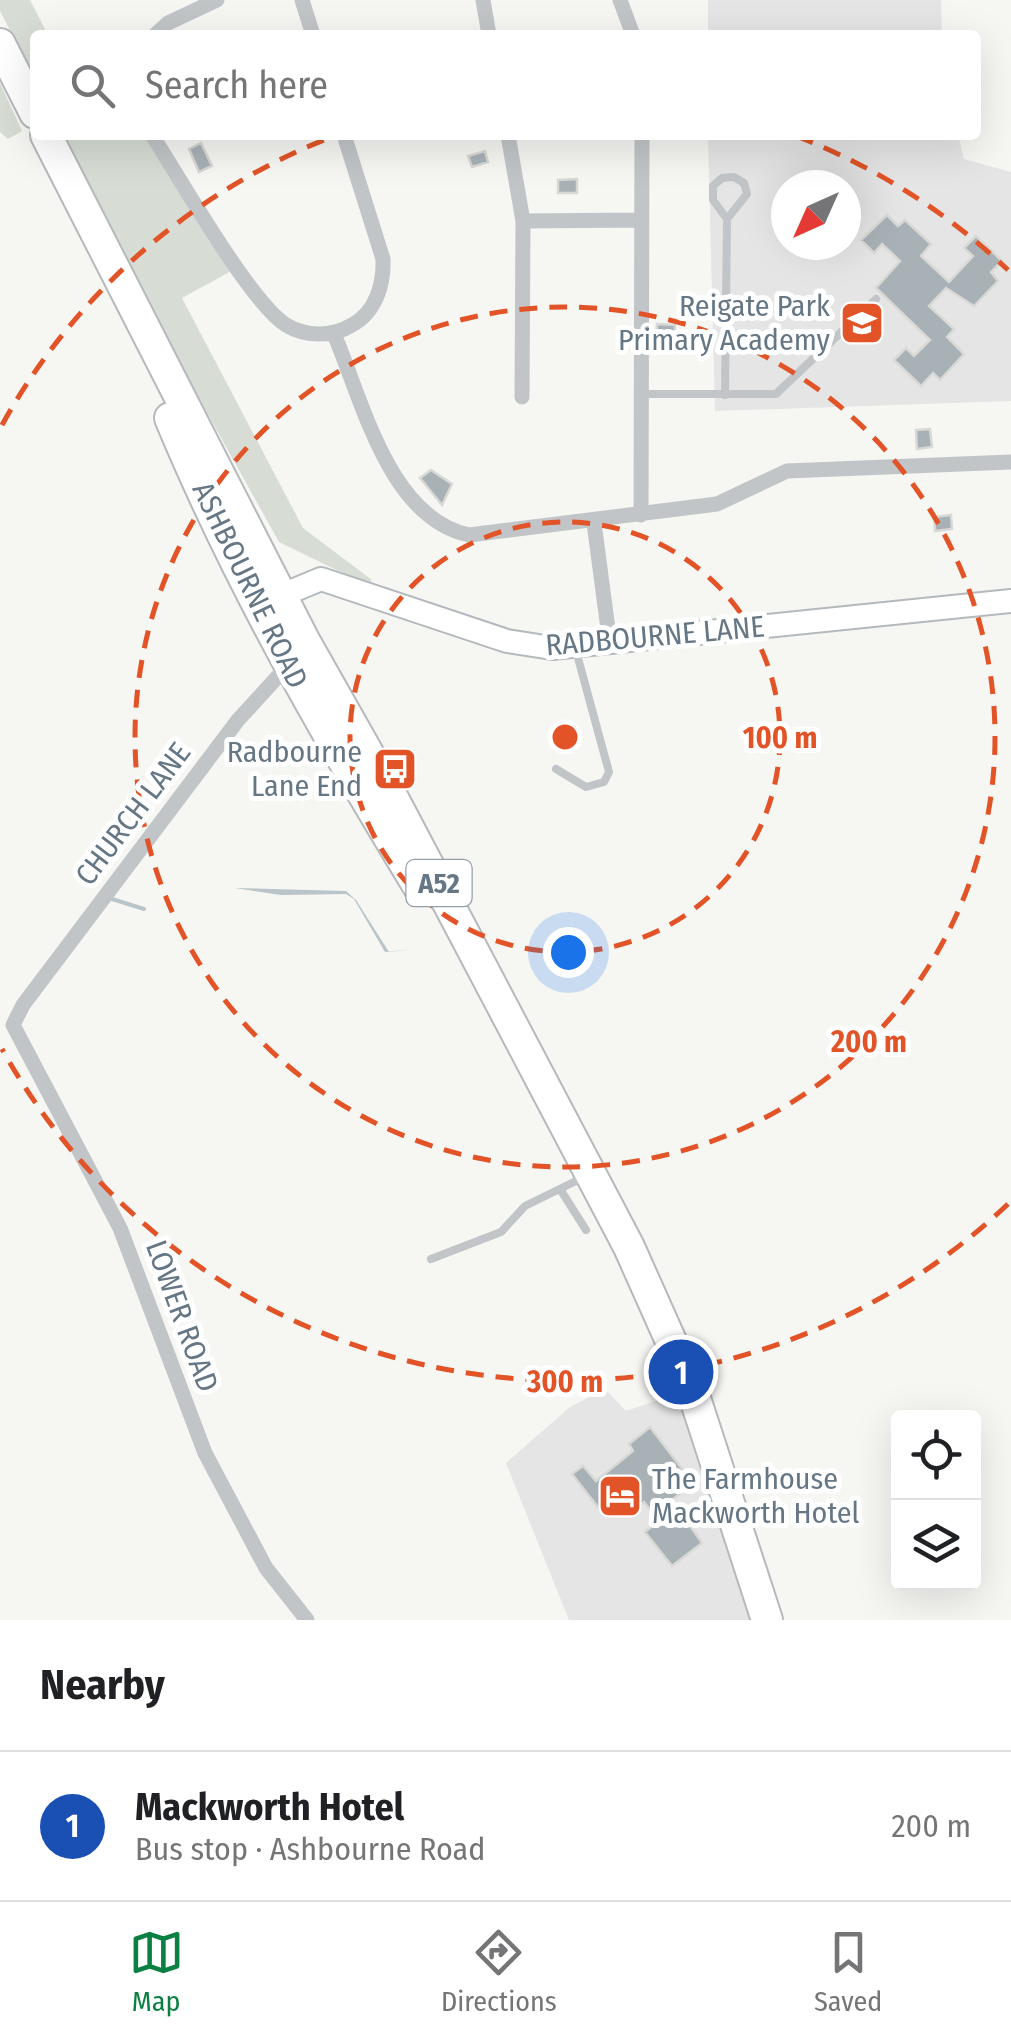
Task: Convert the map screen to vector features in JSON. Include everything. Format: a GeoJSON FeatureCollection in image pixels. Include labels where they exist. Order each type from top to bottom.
{"type":"FeatureCollection","features":[{"type":"Feature","properties":{"kind":"highway"},"geometry":{"type":"LineString","coordinates":[[0,46],[30,103]]}},
{"type":"Feature","properties":{"kind":"highway","name":"ASHBOURNE ROAD"},"geometry":{"type":"LineString","coordinates":[[49,140],[94,230],[172,424],[268,600],[288,668],[566,1128]]}},
{"type":"Feature","properties":{"kind":"highway","name":"ASHBOURNE ROAD"},"geometry":{"type":"LineString","coordinates":[[268,600],[305,642],[386,784],[678,1351],[718,1508],[767,1620]]}},
{"type":"Feature","properties":{"kind":"street"},"geometry":{"type":"LineString","coordinates":[[160,30],[198,4],[217,0]]}},
{"type":"Feature","properties":{"kind":"street"},"geometry":{"type":"LineString","coordinates":[[302,0],[311,30]]}},
{"type":"Feature","properties":{"kind":"street"},"geometry":{"type":"LineString","coordinates":[[483,0],[488,30]]}},
{"type":"Feature","properties":{"kind":"street"},"geometry":{"type":"LineString","coordinates":[[620,0],[631,30]]}},
{"type":"Feature","properties":{"kind":"street"},"geometry":{"type":"LineString","coordinates":[[155,140],[270,311],[298,332],[334,334],[368,313],[384,273],[345,140]]}},
{"type":"Feature","properties":{"kind":"street"},"geometry":{"type":"LineString","coordinates":[[509,140],[524,221],[522,397]]}},
{"type":"Feature","properties":{"kind":"street"},"geometry":{"type":"LineString","coordinates":[[640,515],[642,140]]}},
{"type":"Feature","properties":{"kind":"street"},"geometry":{"type":"LineString","coordinates":[[524,221],[640,220]]}},
{"type":"Feature","properties":{"kind":"street"},"geometry":{"type":"LineString","coordinates":[[334,334],[405,496],[435,523],[453,532],[486,536],[716,504],[787,471],[1011,462]]}},
{"type":"Feature","properties":{"kind":"street"},"geometry":{"type":"LineString","coordinates":[[594,523],[610,644]]}},
{"type":"Feature","properties":{"kind":"street","name":"RADBOURNE LANE"},"geometry":{"type":"LineString","coordinates":[[268,600],[321,579],[506,641],[539,648],[610,644],[1011,601]]}},
{"type":"Feature","properties":{"kind":"street","name":"CHURCH LANE"},"geometry":{"type":"LineString","coordinates":[[13,1026],[23,1005],[238,720],[288,668],[305,642]]}},
{"type":"Feature","properties":{"kind":"street","name":"LOWER ROAD"},"geometry":{"type":"LineString","coordinates":[[13,1026],[120,1228],[205,1452],[266,1568],[307,1620]]}},
{"type":"Feature","properties":{"kind":"lane"},"geometry":{"type":"LineString","coordinates":[[725,396],[727,219],[713,200],[713,186],[722,178],[734,176],[744,183],[747,194],[727,219]]}},
{"type":"Feature","properties":{"kind":"lane"},"geometry":{"type":"LineString","coordinates":[[639,394],[776,394],[876,299]]}},
{"type":"Feature","properties":{"kind":"lane"},"geometry":{"type":"LineString","coordinates":[[556,769],[586,786],[604,782],[610,772],[575,647]]}},
{"type":"Feature","properties":{"kind":"lane"},"geometry":{"type":"LineString","coordinates":[[431,1259],[502,1232],[526,1206],[590,1174]]}},
{"type":"Feature","properties":{"kind":"lane"},"geometry":{"type":"LineString","coordinates":[[560,1189],[586,1230]]}},
{"type":"Feature","properties":{"kind":"shaded area"},"geometry":{"type":"Polygon","coordinates":[[[0,0],[30,0],[45,30],[30,30],[30,69],[0,11],[0,0]]]}},
{"type":"Feature","properties":{"kind":"shaded area"},"geometry":{"type":"Polygon","coordinates":[[[708,0],[941,0],[942,30],[708,30],[708,0]]]}},
{"type":"Feature","properties":{"kind":"shaded area"},"geometry":{"type":"Polygon","coordinates":[[[0,83],[22,131],[8,139],[0,132],[0,83]]]}},
{"type":"Feature","properties":{"kind":"shaded area"},"geometry":{"type":"Polygon","coordinates":[[[67,140],[147,140],[233,270],[182,298],[303,528],[372,580],[367,585],[279,542],[185,373],[67,140]]]}},
{"type":"Feature","properties":{"kind":"shaded area","name":"Reigate Park Primary Academy"},"geometry":{"type":"Polygon","coordinates":[[[708,140],[959,140],[964,159],[1011,172],[1011,401],[715,411],[708,140]]]}},
{"type":"Feature","properties":{"kind":"shaded area"},"geometry":{"type":"Polygon","coordinates":[[[235,888],[346,891],[356,900],[389,952],[385,952],[354,899],[346,894],[281,895],[235,888]]]}},
{"type":"Feature","properties":{"kind":"shaded area"},"geometry":{"type":"Polygon","coordinates":[[[605,1389],[626,1411],[682,1392],[757,1620],[569,1620],[506,1463],[570,1407],[605,1389]]]}},
{"type":"Feature","properties":{"kind":"building"},"geometry":{"type":"Polygon","coordinates":[[[201,143],[212,166],[199,172],[189,149],[201,143]]]}},
{"type":"Feature","properties":{"kind":"building"},"geometry":{"type":"Polygon","coordinates":[[[485,151],[488,162],[472,167],[468,156],[485,151]]]}},
{"type":"Feature","properties":{"kind":"building"},"geometry":{"type":"Polygon","coordinates":[[[577,179],[577,193],[558,193],[558,180],[577,179]]]}},
{"type":"Feature","properties":{"kind":"building"},"geometry":{"type":"Polygon","coordinates":[[[887,215],[898,226],[905,220],[931,244],[921,256],[949,282],[973,256],[964,248],[976,236],[1002,261],[991,272],[998,281],[974,306],[946,288],[929,306],[954,329],[947,337],[964,354],[940,380],[933,373],[921,386],[894,360],[906,348],[914,356],[930,340],[876,288],[900,261],[882,244],[874,253],[861,240],[887,215]]]}},
{"type":"Feature","properties":{"kind":"building"},"geometry":{"type":"Polygon","coordinates":[[[657,324],[675,325],[674,342],[656,341],[657,324]]]}},
{"type":"Feature","properties":{"kind":"building"},"geometry":{"type":"Polygon","coordinates":[[[930,429],[932,447],[917,449],[916,430],[930,429]]]}},
{"type":"Feature","properties":{"kind":"building"},"geometry":{"type":"Polygon","coordinates":[[[431,470],[452,484],[442,505],[420,478],[431,470]]]}},
{"type":"Feature","properties":{"kind":"building"},"geometry":{"type":"Polygon","coordinates":[[[951,515],[952,529],[935,531],[934,517],[951,515]]]}},
{"type":"Feature","properties":{"kind":"building","name":"The Farmhouse Mackworth Hotel"},"geometry":{"type":"Polygon","coordinates":[[[650,1427],[693,1483],[672,1500],[702,1543],[672,1566],[645,1532],[659,1521],[644,1502],[635,1509],[626,1498],[604,1515],[572,1474],[583,1466],[596,1481],[633,1451],[629,1444],[650,1427]]]}},
{"type":"Feature","properties":{"kind":"waterway"},"geometry":{"type":"LineString","coordinates":[[112,899],[144,909]]}},
{"type":"Feature","properties":{"kind":"place","name":"Reigate Park Primary Academy"},"geometry":{"type":"Point","coordinates":[862,323]}},
{"type":"Feature","properties":{"kind":"place","name":"Radbourne Lane End"},"geometry":{"type":"Point","coordinates":[395,769]}},
{"type":"Feature","properties":{"kind":"place","name":"Mackworth Hotel"},"geometry":{"type":"Point","coordinates":[681,1372]}},
{"type":"Feature","properties":{"kind":"place","name":"The Farmhouse Mackworth Hotel"},"geometry":{"type":"Point","coordinates":[620,1496]}}]}
